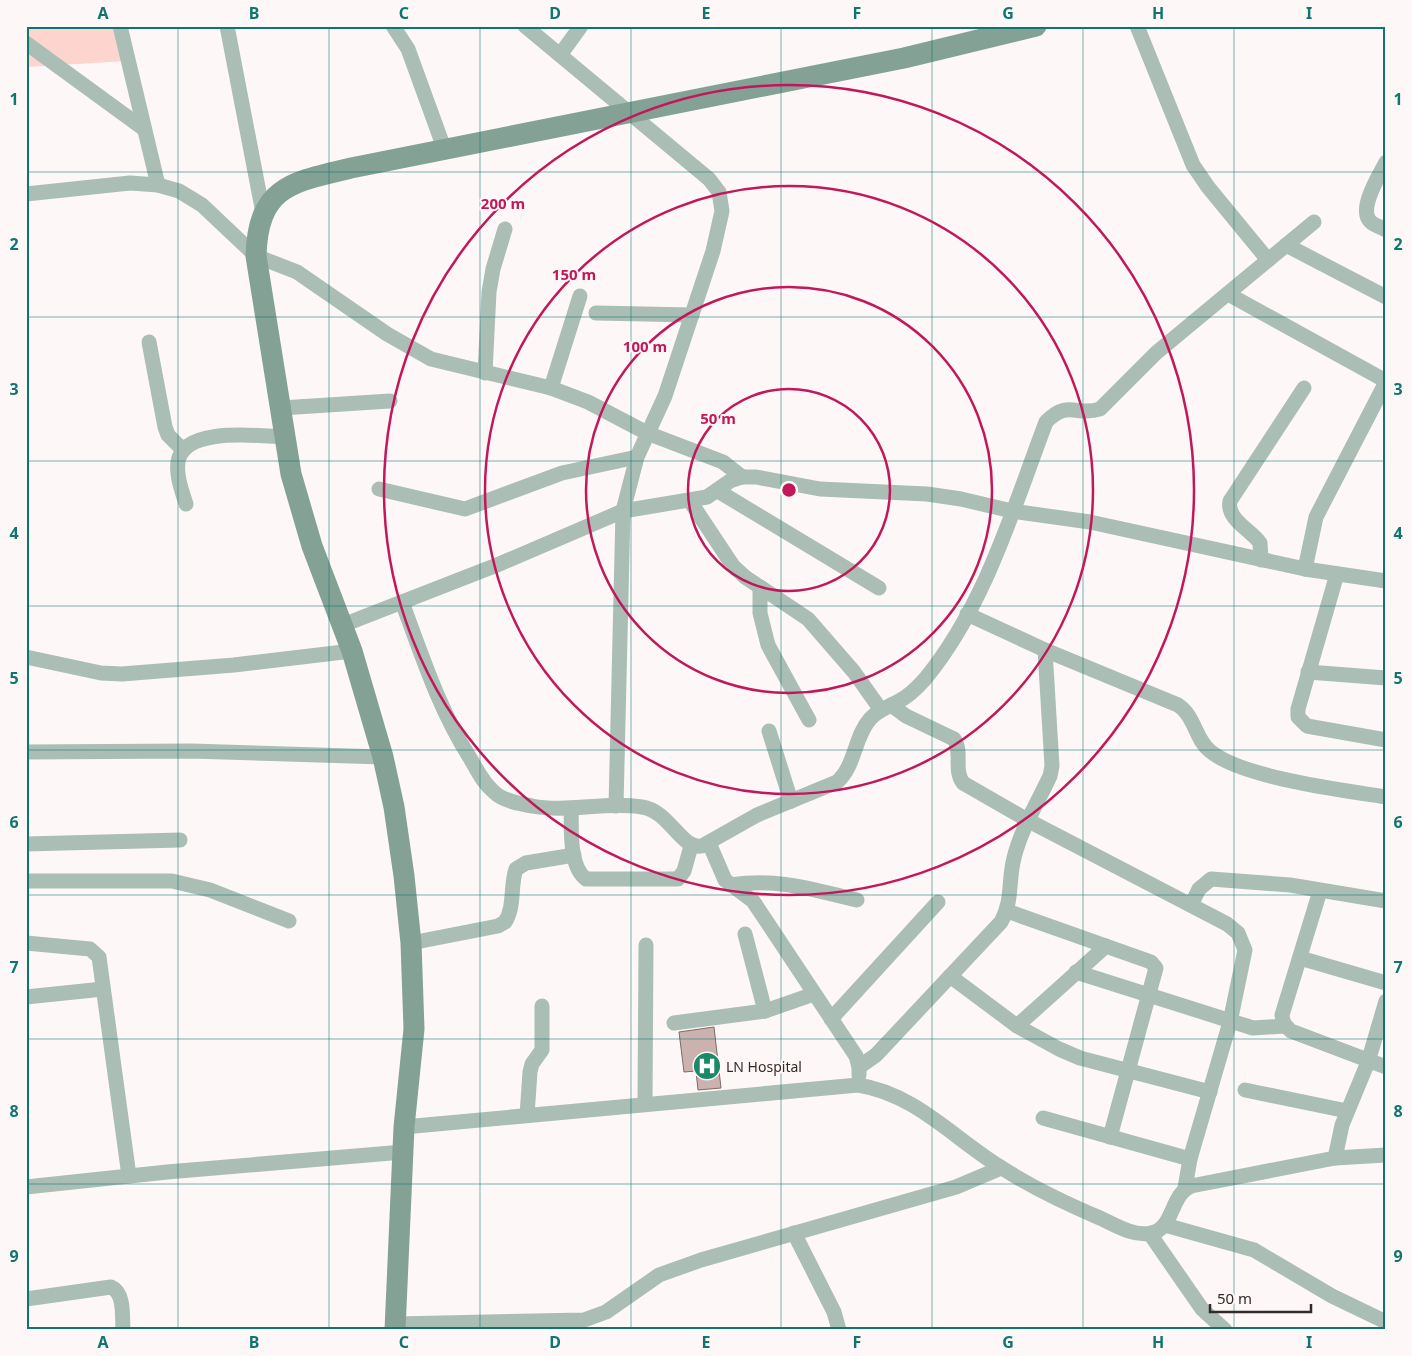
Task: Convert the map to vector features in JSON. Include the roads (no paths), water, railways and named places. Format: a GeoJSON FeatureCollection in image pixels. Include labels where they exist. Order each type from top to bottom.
{"type":"FeatureCollection","features":[{"type":"Feature","properties":{"kind":"street"},"geometry":{"type":"LineString","coordinates":[[120,26],[158,185]]}},
{"type":"Feature","properties":{"kind":"street"},"geometry":{"type":"LineString","coordinates":[[227,26],[252,167],[263,213]]}},
{"type":"Feature","properties":{"kind":"street"},"geometry":{"type":"LineString","coordinates":[[393,26],[408,48],[444,148]]}},
{"type":"Feature","properties":{"kind":"street"},"geometry":{"type":"LineString","coordinates":[[525,26],[709,179],[719,192],[722,211],[713,251],[692,315],[664,396],[637,457],[622,511],[616,806]]}},
{"type":"Feature","properties":{"kind":"street"},"geometry":{"type":"LineString","coordinates":[[560,55],[581,26]]}},
{"type":"Feature","properties":{"kind":"street"},"geometry":{"type":"LineString","coordinates":[[1000,1168],[956,1188],[794,1233],[702,1260],[659,1275],[597,1316],[584,1320],[544,1325],[395,1327],[404,1127],[414,1029],[411,943],[394,807],[383,757],[352,651],[312,546],[291,474],[256,256],[256,238],[263,213],[279,194],[304,179],[444,148],[904,58],[1036,26]]}},
{"type":"Feature","properties":{"kind":"street"},"geometry":{"type":"LineString","coordinates":[[1137,26],[1193,164],[1268,260]]}},
{"type":"Feature","properties":{"kind":"street"},"geometry":{"type":"LineString","coordinates":[[26,43],[144,129]]}},
{"type":"Feature","properties":{"kind":"street"},"geometry":{"type":"LineString","coordinates":[[1386,162],[1365,207],[1367,217],[1371,222],[1386,230]]}},
{"type":"Feature","properties":{"kind":"street"},"geometry":{"type":"LineString","coordinates":[[26,194],[130,184],[158,185],[179,191],[202,205],[256,256],[297,272],[387,334],[431,359],[551,388],[588,402],[647,433],[723,462],[742,477]]}},
{"type":"Feature","properties":{"kind":"street"},"geometry":{"type":"LineString","coordinates":[[402,602],[437,697],[456,736],[485,782],[495,793],[517,803],[534,807],[644,807],[656,812],[670,822],[691,846],[696,847],[709,843],[757,815],[837,782],[845,774],[863,728],[871,718],[912,692],[925,679],[967,614],[1012,511],[1046,422],[1054,414],[1063,410],[1093,411],[1100,409],[1156,353],[1314,222]]}},
{"type":"Feature","properties":{"kind":"street"},"geometry":{"type":"LineString","coordinates":[[485,373],[489,292],[493,269],[505,229]]}},
{"type":"Feature","properties":{"kind":"street"},"geometry":{"type":"LineString","coordinates":[[1286,245],[1386,297]]}},
{"type":"Feature","properties":{"kind":"street"},"geometry":{"type":"LineString","coordinates":[[1228,294],[1386,382],[1316,517],[1305,569]]}},
{"type":"Feature","properties":{"kind":"street"},"geometry":{"type":"LineString","coordinates":[[551,388],[580,296]]}},
{"type":"Feature","properties":{"kind":"street"},"geometry":{"type":"LineString","coordinates":[[596,313],[692,315]]}},
{"type":"Feature","properties":{"kind":"street"},"geometry":{"type":"LineString","coordinates":[[149,342],[165,427],[174,443],[182,450]]}},
{"type":"Feature","properties":{"kind":"street"},"geometry":{"type":"LineString","coordinates":[[1262,560],[1260,543],[1233,516],[1229,510],[1230,501],[1304,388]]}},
{"type":"Feature","properties":{"kind":"street"},"geometry":{"type":"LineString","coordinates":[[281,408],[390,401]]}},
{"type":"Feature","properties":{"kind":"street"},"geometry":{"type":"LineString","coordinates":[[186,504],[177,471],[178,460],[182,450],[191,444],[208,438],[285,437]]}},
{"type":"Feature","properties":{"kind":"street"},"geometry":{"type":"LineString","coordinates":[[378,489],[465,509],[562,473],[637,457]]}},
{"type":"Feature","properties":{"kind":"street"},"geometry":{"type":"LineString","coordinates":[[343,625],[622,511],[707,497],[730,481],[742,477],[756,477],[820,489],[926,494],[1012,511],[1090,522],[1305,569],[1386,581]]}},
{"type":"Feature","properties":{"kind":"street"},"geometry":{"type":"LineString","coordinates":[[718,491],[879,588]]}},
{"type":"Feature","properties":{"kind":"street"},"geometry":{"type":"LineString","coordinates":[[404,1127],[858,1085],[887,1092],[926,1112],[1000,1168],[1069,1205],[1130,1231],[1150,1234],[1165,1225],[1178,1197],[1185,1188],[1190,1159],[1230,1022],[1246,950],[1238,933],[1227,924],[1029,821],[963,783],[958,772],[958,748],[954,739],[886,707],[808,619],[745,577],[733,566],[690,501]]}},
{"type":"Feature","properties":{"kind":"street"},"geometry":{"type":"LineString","coordinates":[[1337,574],[1298,709],[1302,723],[1307,726],[1386,740]]}},
{"type":"Feature","properties":{"kind":"street"},"geometry":{"type":"LineString","coordinates":[[760,587],[760,613],[768,644],[809,720]]}},
{"type":"Feature","properties":{"kind":"street"},"geometry":{"type":"LineString","coordinates":[[967,614],[1045,650],[1178,705],[1186,710],[1208,750],[1233,765],[1314,785],[1386,797]]}},
{"type":"Feature","properties":{"kind":"street"},"geometry":{"type":"LineString","coordinates":[[860,1067],[876,1055],[1000,922],[1007,911],[1013,859],[1050,776],[1052,766],[1045,650]]}},
{"type":"Feature","properties":{"kind":"street"},"geometry":{"type":"LineString","coordinates":[[26,658],[100,673],[122,674],[234,665],[352,651]]}},
{"type":"Feature","properties":{"kind":"street"},"geometry":{"type":"LineString","coordinates":[[1308,672],[1386,678]]}},
{"type":"Feature","properties":{"kind":"street"},"geometry":{"type":"LineString","coordinates":[[769,731],[791,801]]}},
{"type":"Feature","properties":{"kind":"street"},"geometry":{"type":"LineString","coordinates":[[26,752],[191,751],[383,757]]}},
{"type":"Feature","properties":{"kind":"street"},"geometry":{"type":"LineString","coordinates":[[571,808],[574,855],[579,870],[586,878],[673,881],[682,876],[691,846]]}},
{"type":"Feature","properties":{"kind":"street"},"geometry":{"type":"LineString","coordinates":[[26,844],[180,840]]}},
{"type":"Feature","properties":{"kind":"street"},"geometry":{"type":"LineString","coordinates":[[709,843],[725,880],[753,901],[856,1056],[860,1067],[858,1085]]}},
{"type":"Feature","properties":{"kind":"street"},"geometry":{"type":"LineString","coordinates":[[411,943],[498,926],[505,922],[510,908],[516,869],[526,863],[574,855]]}},
{"type":"Feature","properties":{"kind":"street"},"geometry":{"type":"LineString","coordinates":[[1191,905],[1199,889],[1211,879],[1290,885],[1386,901]]}},
{"type":"Feature","properties":{"kind":"street"},"geometry":{"type":"LineString","coordinates":[[26,881],[172,881],[210,890],[289,921]]}},
{"type":"Feature","properties":{"kind":"street"},"geometry":{"type":"LineString","coordinates":[[730,885],[756,882],[788,883],[857,900]]}},
{"type":"Feature","properties":{"kind":"street"},"geometry":{"type":"LineString","coordinates":[[1285,1026],[1282,1015],[1320,891]]}},
{"type":"Feature","properties":{"kind":"street"},"geometry":{"type":"LineString","coordinates":[[831,1019],[938,902]]}},
{"type":"Feature","properties":{"kind":"street"},"geometry":{"type":"LineString","coordinates":[[1007,911],[1155,965],[1157,973],[1110,1137]]}},
{"type":"Feature","properties":{"kind":"street"},"geometry":{"type":"LineString","coordinates":[[745,934],[765,1011]]}},
{"type":"Feature","properties":{"kind":"street"},"geometry":{"type":"LineString","coordinates":[[26,943],[90,948],[99,957],[129,1176]]}},
{"type":"Feature","properties":{"kind":"street"},"geometry":{"type":"LineString","coordinates":[[645,1104],[646,945]]}},
{"type":"Feature","properties":{"kind":"street"},"geometry":{"type":"LineString","coordinates":[[1017,1026],[1106,946]]}},
{"type":"Feature","properties":{"kind":"street"},"geometry":{"type":"LineString","coordinates":[[1300,958],[1386,983]]}},
{"type":"Feature","properties":{"kind":"street"},"geometry":{"type":"LineString","coordinates":[[1076,972],[1230,1022],[1258,1029],[1285,1026],[1368,1062],[1386,1067]]}},
{"type":"Feature","properties":{"kind":"street"},"geometry":{"type":"LineString","coordinates":[[950,976],[1017,1026],[1080,1058],[1130,1069],[1210,1092]]}},
{"type":"Feature","properties":{"kind":"street"},"geometry":{"type":"LineString","coordinates":[[26,997],[103,989]]}},
{"type":"Feature","properties":{"kind":"street"},"geometry":{"type":"LineString","coordinates":[[674,1023],[765,1011],[814,994]]}},
{"type":"Feature","properties":{"kind":"street"},"geometry":{"type":"LineString","coordinates":[[1335,1158],[1347,1111],[1368,1062],[1386,1002]]}},
{"type":"Feature","properties":{"kind":"street"},"geometry":{"type":"LineString","coordinates":[[527,1115],[530,1072],[532,1064],[542,1050],[542,1006]]}},
{"type":"Feature","properties":{"kind":"street"},"geometry":{"type":"LineString","coordinates":[[1245,1090],[1347,1111]]}},
{"type":"Feature","properties":{"kind":"street"},"geometry":{"type":"LineString","coordinates":[[1043,1118],[1190,1159]]}},
{"type":"Feature","properties":{"kind":"street"},"geometry":{"type":"LineString","coordinates":[[26,1187],[403,1152]]}},
{"type":"Feature","properties":{"kind":"street"},"geometry":{"type":"LineString","coordinates":[[1185,1188],[1335,1158],[1386,1155]]}},
{"type":"Feature","properties":{"kind":"street"},"geometry":{"type":"LineString","coordinates":[[1165,1225],[1254,1250],[1332,1296],[1386,1322]]}},
{"type":"Feature","properties":{"kind":"street"},"geometry":{"type":"LineString","coordinates":[[794,1233],[834,1312],[839,1330]]}},
{"type":"Feature","properties":{"kind":"street"},"geometry":{"type":"LineString","coordinates":[[1150,1234],[1202,1309],[1225,1330]]}},
{"type":"Feature","properties":{"kind":"street"},"geometry":{"type":"LineString","coordinates":[[26,1299],[111,1287],[117,1289],[120,1296],[123,1330]]}},
{"type":"Feature","properties":{"kind":"place","name":"LN Hospital"},"geometry":{"type":"Point","coordinates":[707,1066]}}]}
